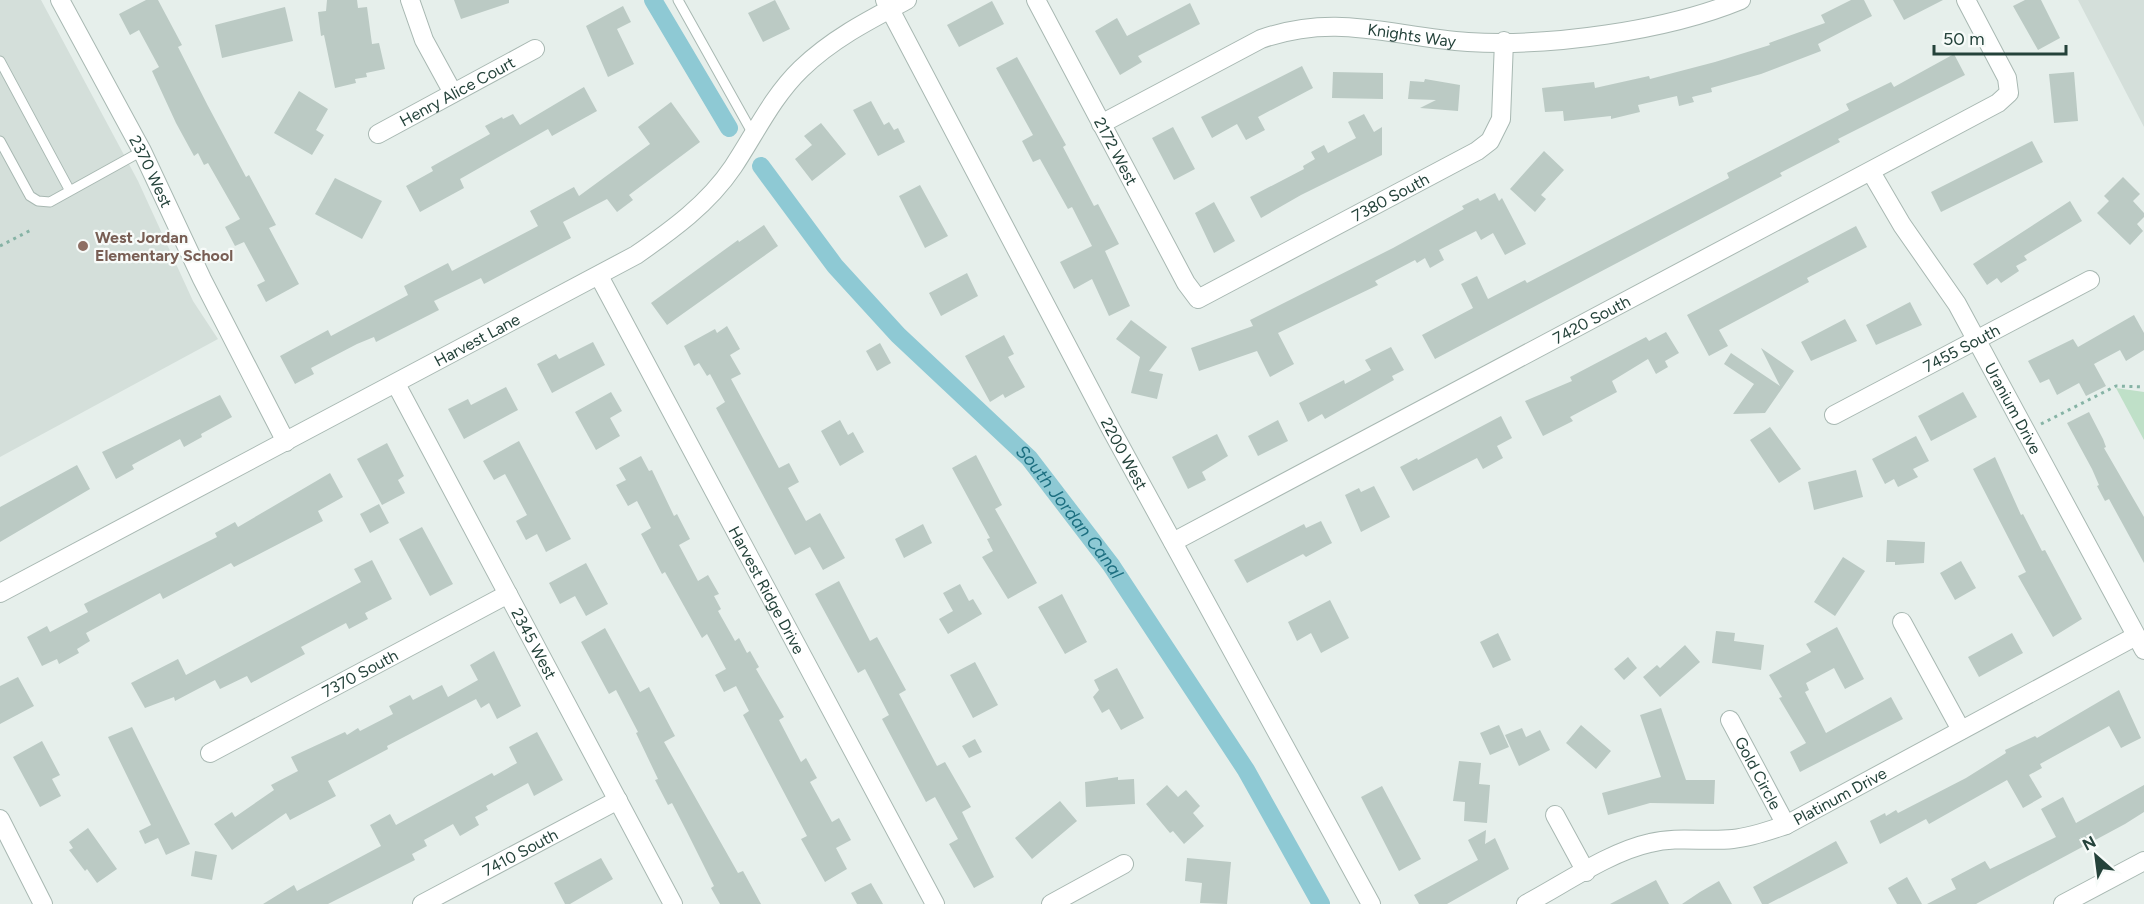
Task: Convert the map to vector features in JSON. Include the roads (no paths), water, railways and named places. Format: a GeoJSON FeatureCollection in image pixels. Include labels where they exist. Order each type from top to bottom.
{"type":"FeatureCollection","features":[{"type":"Feature","properties":{"kind":"street","name":"2370 West"},"geometry":{"type":"LineString","coordinates":[[60,0],[142,151],[202,279],[286,442]]}},
{"type":"Feature","properties":{"kind":"street"},"geometry":{"type":"LineString","coordinates":[[411,0],[424,40],[453,93]]}},
{"type":"Feature","properties":{"kind":"street","name":"Harvest Lane"},"geometry":{"type":"LineString","coordinates":[[0,593],[599,276],[662,238],[700,206],[733,168],[775,100],[807,63],[887,5],[907,0]]}},
{"type":"Feature","properties":{"kind":"street","name":"2172 West"},"geometry":{"type":"LineString","coordinates":[[1036,0],[1186,283],[1198,299]]}},
{"type":"Feature","properties":{"kind":"street","name":"Knights Way"},"geometry":{"type":"LineString","coordinates":[[1101,124],[1261,39],[1285,31],[1334,25],[1469,42],[1581,38],[1649,27],[1741,0]]}},
{"type":"Feature","properties":{"kind":"street","name":"7420 South"},"geometry":{"type":"LineString","coordinates":[[1173,542],[1998,103],[2009,93],[2007,78],[1966,0]]}},
{"type":"Feature","properties":{"kind":"street","name":"2200 West"},"geometry":{"type":"LineString","coordinates":[[887,5],[1173,542],[1371,904]]}},
{"type":"Feature","properties":{"kind":"street","name":"7380 South"},"geometry":{"type":"LineString","coordinates":[[1198,299],[1477,151],[1490,141],[1501,119],[1504,41]]}},
{"type":"Feature","properties":{"kind":"street","name":"Henry Alice Court"},"geometry":{"type":"LineString","coordinates":[[378,134],[535,49]]}},
{"type":"Feature","properties":{"kind":"street","name":"Uranium Drive"},"geometry":{"type":"LineString","coordinates":[[1871,172],[1902,225],[1940,277],[1977,340],[2140,643]]}},
{"type":"Feature","properties":{"kind":"street","name":"Harvest Ridge Drive"},"geometry":{"type":"LineString","coordinates":[[599,276],[935,904]]}},
{"type":"Feature","properties":{"kind":"street","name":"7455 South"},"geometry":{"type":"LineString","coordinates":[[1834,415],[2090,280]]}},
{"type":"Feature","properties":{"kind":"street","name":"2345 West"},"geometry":{"type":"LineString","coordinates":[[396,384],[673,904]]}},
{"type":"Feature","properties":{"kind":"street","name":"7370 South"},"geometry":{"type":"LineString","coordinates":[[210,753],[508,594]]}},
{"type":"Feature","properties":{"kind":"street"},"geometry":{"type":"LineString","coordinates":[[1902,622],[1961,730]]}},
{"type":"Feature","properties":{"kind":"street","name":"Platinum Drive"},"geometry":{"type":"LineString","coordinates":[[1526,904],[1624,852],[1649,843],[1676,839],[1742,838],[1786,825],[1961,730],[2140,643]]}},
{"type":"Feature","properties":{"kind":"street","name":"Gold Circle"},"geometry":{"type":"LineString","coordinates":[[1730,720],[1786,825]]}},
{"type":"Feature","properties":{"kind":"street","name":"7410 South"},"geometry":{"type":"LineString","coordinates":[[422,904],[618,800]]}},
{"type":"Feature","properties":{"kind":"street"},"geometry":{"type":"LineString","coordinates":[[1555,815],[1586,872]]}},
{"type":"Feature","properties":{"kind":"street"},"geometry":{"type":"LineString","coordinates":[[0,819],[35,884],[43,904]]}},
{"type":"Feature","properties":{"kind":"street"},"geometry":{"type":"LineString","coordinates":[[2063,904],[2144,861]]}},
{"type":"Feature","properties":{"kind":"street"},"geometry":{"type":"LineString","coordinates":[[1050,904],[1124,864]]}},
{"type":"Feature","properties":{"kind":"lane"},"geometry":{"type":"LineString","coordinates":[[678,0],[753,134]]}},
{"type":"Feature","properties":{"kind":"lane"},"geometry":{"type":"LineString","coordinates":[[0,62],[70,191]]}},
{"type":"Feature","properties":{"kind":"lane"},"geometry":{"type":"LineString","coordinates":[[0,141],[30,196],[39,201],[50,202],[142,151]]}},
{"type":"Feature","properties":{"kind":"waterway","name":"South Jordan Canal"},"geometry":{"type":"LineString","coordinates":[[653,0],[729,128]]}},
{"type":"Feature","properties":{"kind":"waterway","name":"South Jordan Canal"},"geometry":{"type":"LineString","coordinates":[[761,166],[835,266],[898,335],[1029,458],[1111,565],[1246,770],[1321,904]]}},
{"type":"Feature","properties":{"kind":"place","name":"West Jordan Elementary School"},"geometry":{"type":"Point","coordinates":[83,246]}}]}
